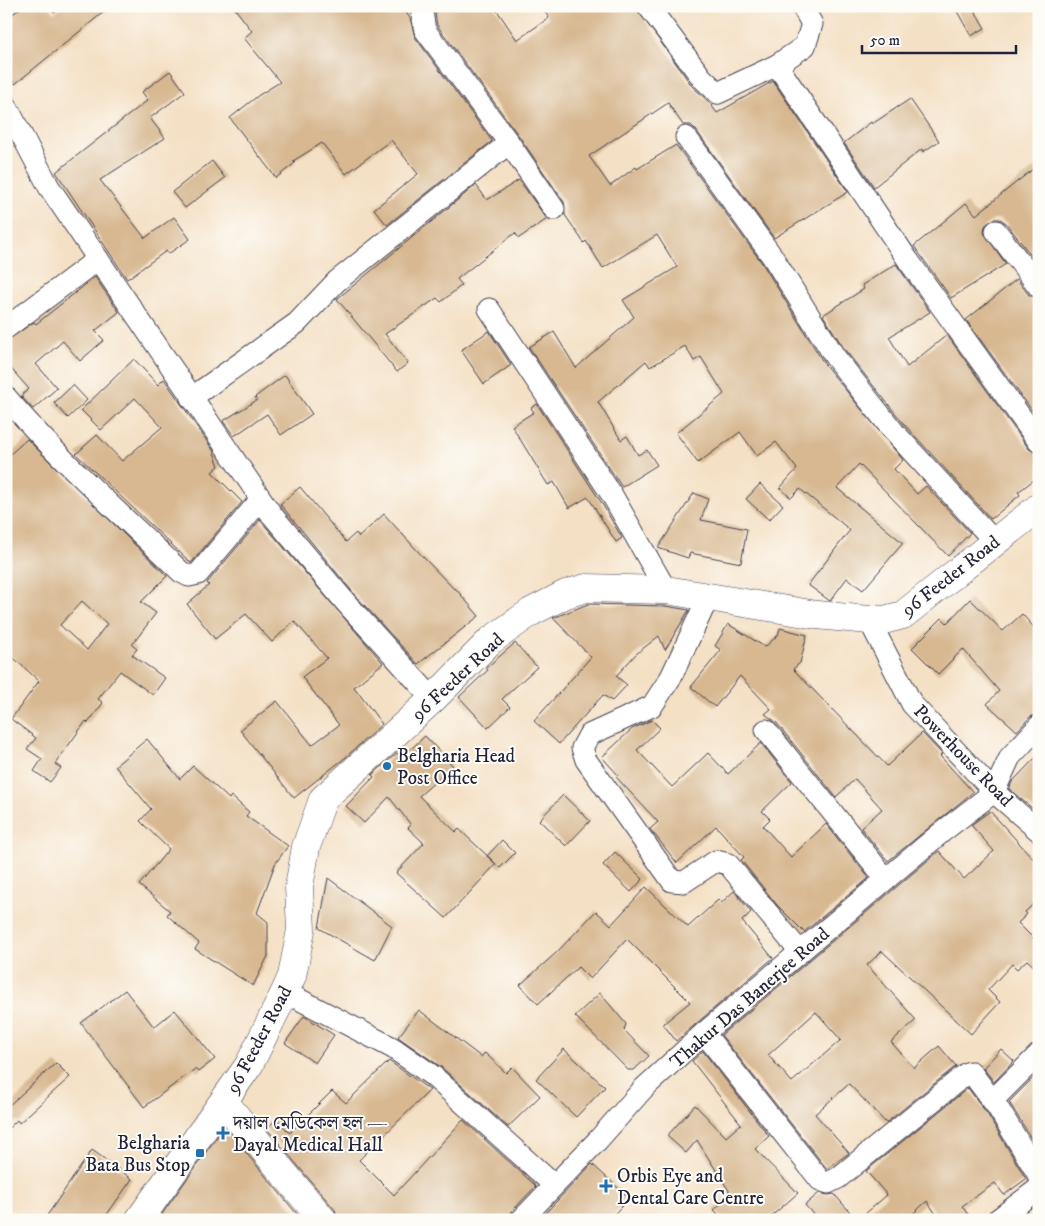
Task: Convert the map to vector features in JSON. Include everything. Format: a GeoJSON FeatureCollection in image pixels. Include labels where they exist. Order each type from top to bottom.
{"type":"FeatureCollection","features":[{"type":"Feature","properties":{"kind":"main road","name":"96 Feeder Road"},"geometry":{"type":"LineString","coordinates":[[140,1220],[249,1065],[292,976],[301,930],[298,887],[306,847],[323,799],[433,699],[490,642],[531,612],[566,594],[586,588],[666,590],[817,615],[884,620],[903,615],[1039,507]]}},
{"type":"Feature","properties":{"kind":"main road"},"geometry":{"type":"LineString","coordinates":[[224,1102],[323,1220]]}},
{"type":"Feature","properties":{"kind":"street"},"geometry":{"type":"LineString","coordinates":[[421,6],[425,30],[510,143],[554,209]]}},
{"type":"Feature","properties":{"kind":"street"},"geometry":{"type":"LineString","coordinates":[[648,6],[702,78],[718,93],[777,64],[804,46],[812,24],[802,6]]}},
{"type":"Feature","properties":{"kind":"street"},"geometry":{"type":"LineString","coordinates":[[777,64],[908,260],[1039,442]]}},
{"type":"Feature","properties":{"kind":"street"},"geometry":{"type":"LineString","coordinates":[[6,105],[49,187],[261,499],[347,604],[433,699]]}},
{"type":"Feature","properties":{"kind":"street"},"geometry":{"type":"LineString","coordinates":[[686,137],[772,256],[835,357],[894,432],[994,541]]}},
{"type":"Feature","properties":{"kind":"street"},"geometry":{"type":"LineString","coordinates":[[191,398],[298,323],[337,281],[510,143]]}},
{"type":"Feature","properties":{"kind":"street"},"geometry":{"type":"LineString","coordinates":[[996,231],[1039,287]]}},
{"type":"Feature","properties":{"kind":"street"},"geometry":{"type":"LineString","coordinates":[[6,328],[98,259]]}},
{"type":"Feature","properties":{"kind":"street"},"geometry":{"type":"LineString","coordinates":[[489,309],[612,495],[666,590]]}},
{"type":"Feature","properties":{"kind":"street"},"geometry":{"type":"LineString","coordinates":[[6,397],[23,417],[94,489],[181,572],[189,576],[198,574],[261,499]]}},
{"type":"Feature","properties":{"kind":"street"},"geometry":{"type":"LineString","coordinates":[[708,598],[671,677],[652,706],[589,735],[582,748],[586,760],[672,881],[684,882],[716,861],[728,864],[800,952]]}},
{"type":"Feature","properties":{"kind":"street","name":"Powerhouse Road"},"geometry":{"type":"LineString","coordinates":[[869,620],[912,704],[994,792],[1039,831]]}},
{"type":"Feature","properties":{"kind":"street"},"geometry":{"type":"LineString","coordinates":[[994,792],[1010,757],[1039,726]]}},
{"type":"Feature","properties":{"kind":"street"},"geometry":{"type":"LineString","coordinates":[[766,730],[886,879]]}},
{"type":"Feature","properties":{"kind":"street","name":"Thakur Das Banerjee Road"},"geometry":{"type":"LineString","coordinates":[[521,1220],[598,1140],[644,1088],[704,1033],[886,879],[994,792]]}},
{"type":"Feature","properties":{"kind":"street"},"geometry":{"type":"LineString","coordinates":[[285,992],[393,1048],[433,1076],[554,1185]]}},
{"type":"Feature","properties":{"kind":"street"},"geometry":{"type":"LineString","coordinates":[[704,1033],[820,1180],[828,1182],[838,1178],[967,1073],[974,1074],[993,1100],[1039,1176]]}},
{"type":"Feature","properties":{"kind":"street"},"geometry":{"type":"LineString","coordinates":[[993,1100],[1039,1054]]}},
{"type":"Feature","properties":{"kind":"street"},"geometry":{"type":"LineString","coordinates":[[997,1220],[1039,1188]]}},
{"type":"Feature","properties":{"kind":"building"},"geometry":{"type":"Polygon","coordinates":[[[23,6],[49,6],[54,13],[63,6],[111,6],[15,84],[6,72],[6,19],[23,6]]]}},
{"type":"Feature","properties":{"kind":"building"},"geometry":{"type":"Polygon","coordinates":[[[233,6],[401,6],[410,18],[415,37],[492,141],[387,225],[374,209],[418,174],[391,140],[346,174],[322,143],[293,161],[295,163],[276,178],[230,118],[259,95],[280,82],[244,38],[252,31],[233,6]]]}},
{"type":"Feature","properties":{"kind":"building"},"geometry":{"type":"Polygon","coordinates":[[[445,6],[494,6],[517,40],[549,18],[541,6],[635,6],[692,86],[709,102],[717,113],[773,81],[848,192],[774,238],[696,130],[691,125],[683,125],[668,103],[589,156],[610,186],[636,167],[637,169],[676,145],[762,263],[825,365],[903,460],[894,469],[917,494],[926,486],[970,533],[948,556],[859,464],[837,488],[903,543],[863,590],[847,578],[830,601],[808,585],[850,530],[800,489],[791,498],[780,488],[797,469],[776,442],[757,456],[740,432],[698,463],[676,433],[724,394],[701,357],[694,361],[685,346],[650,367],[646,361],[598,402],[621,440],[627,436],[638,455],[647,450],[657,465],[622,487],[529,347],[554,332],[576,368],[634,317],[623,300],[677,267],[657,235],[603,268],[586,241],[584,243],[565,215],[564,202],[519,136],[437,25],[435,13],[445,6]]]}},
{"type":"Feature","properties":{"kind":"building"},"geometry":{"type":"Polygon","coordinates":[[[954,6],[972,6],[985,28],[971,36],[954,6]]]}},
{"type":"Feature","properties":{"kind":"building"},"geometry":{"type":"Polygon","coordinates":[[[170,71],[185,92],[150,118],[165,138],[100,180],[145,238],[174,217],[190,239],[168,254],[166,251],[127,279],[56,172],[148,100],[142,92],[170,71]]]}},
{"type":"Feature","properties":{"kind":"building"},"geometry":{"type":"Polygon","coordinates":[[[910,99],[939,141],[923,152],[922,149],[874,187],[844,143],[871,122],[872,124],[910,99]]]}},
{"type":"Feature","properties":{"kind":"building"},"geometry":{"type":"Polygon","coordinates":[[[212,161],[225,178],[185,208],[172,192],[212,161]]]}},
{"type":"Feature","properties":{"kind":"building"},"geometry":{"type":"Polygon","coordinates":[[[1039,164],[1039,266],[1006,223],[1000,219],[994,219],[985,226],[984,233],[1006,264],[951,298],[914,246],[966,203],[976,215],[1039,164]]]}},
{"type":"Feature","properties":{"kind":"building"},"geometry":{"type":"Polygon","coordinates":[[[519,180],[547,219],[519,238],[515,233],[457,279],[462,285],[441,302],[437,298],[385,334],[408,363],[397,372],[337,299],[476,185],[487,200],[519,180]]]}},
{"type":"Feature","properties":{"kind":"building"},"geometry":{"type":"Polygon","coordinates":[[[896,264],[930,312],[889,337],[907,367],[947,335],[1029,449],[1039,454],[1039,476],[1018,492],[1020,495],[991,519],[904,424],[845,350],[823,315],[864,289],[862,285],[896,264]]]}},
{"type":"Feature","properties":{"kind":"building"},"geometry":{"type":"Polygon","coordinates":[[[95,277],[119,312],[95,331],[104,340],[80,361],[63,341],[36,364],[57,388],[33,409],[21,396],[29,389],[6,363],[6,341],[34,322],[36,324],[95,277]]]}},
{"type":"Feature","properties":{"kind":"building"},"geometry":{"type":"Polygon","coordinates":[[[1017,279],[1029,295],[1039,299],[1039,420],[966,320],[1017,279]]]}},
{"type":"Feature","properties":{"kind":"building"},"geometry":{"type":"Polygon","coordinates":[[[489,331],[511,365],[484,384],[461,350],[489,331]]]}},
{"type":"Feature","properties":{"kind":"building"},"geometry":{"type":"Polygon","coordinates":[[[134,359],[158,385],[164,379],[213,450],[219,466],[212,472],[242,502],[191,563],[76,454],[97,435],[122,461],[162,427],[135,398],[101,430],[81,410],[134,359]]]}},
{"type":"Feature","properties":{"kind":"building"},"geometry":{"type":"Polygon","coordinates":[[[285,375],[312,414],[281,435],[267,414],[234,436],[223,421],[257,400],[255,397],[285,375]]]}},
{"type":"Feature","properties":{"kind":"building"},"geometry":{"type":"Polygon","coordinates":[[[73,385],[87,400],[68,418],[54,403],[73,385]]]}},
{"type":"Feature","properties":{"kind":"building"},"geometry":{"type":"Polygon","coordinates":[[[537,404],[601,502],[622,538],[616,542],[588,497],[569,508],[554,482],[548,485],[512,426],[534,412],[531,408],[537,404]]]}},
{"type":"Feature","properties":{"kind":"building"},"geometry":{"type":"Polygon","coordinates":[[[27,439],[167,576],[141,602],[156,613],[132,645],[137,649],[132,655],[165,678],[153,695],[120,671],[98,699],[103,703],[88,723],[86,721],[55,764],[61,768],[50,782],[34,771],[42,759],[27,749],[36,738],[11,719],[39,681],[6,651],[6,458],[27,439]],[[82,601],[60,625],[87,650],[107,624],[82,601]]]}},
{"type":"Feature","properties":{"kind":"building"},"geometry":{"type":"Polygon","coordinates":[[[760,484],[783,505],[769,520],[746,499],[760,484]]]}},
{"type":"Feature","properties":{"kind":"building"},"geometry":{"type":"Polygon","coordinates":[[[300,487],[346,542],[356,533],[359,537],[384,514],[424,558],[455,588],[479,616],[418,664],[356,596],[280,504],[300,487]]]}},
{"type":"Feature","properties":{"kind":"building"},"geometry":{"type":"Polygon","coordinates":[[[694,493],[708,499],[701,520],[747,529],[741,563],[690,553],[688,558],[658,548],[694,493]]]}},
{"type":"Feature","properties":{"kind":"building"},"geometry":{"type":"Polygon","coordinates":[[[260,520],[383,663],[354,687],[382,724],[346,757],[294,798],[240,730],[277,701],[312,745],[339,725],[302,677],[327,658],[294,621],[272,642],[246,614],[215,639],[187,604],[209,585],[207,583],[260,520]]]}},
{"type":"Feature","properties":{"kind":"building"},"geometry":{"type":"Polygon","coordinates":[[[970,599],[1003,631],[1022,614],[1039,633],[1039,714],[1030,717],[1017,731],[987,704],[999,691],[963,649],[938,674],[912,648],[942,618],[947,623],[970,599]]]}},
{"type":"Feature","properties":{"kind":"building"},"geometry":{"type":"Polygon","coordinates":[[[588,604],[665,606],[689,610],[665,650],[659,636],[636,654],[616,676],[627,685],[612,701],[603,695],[559,744],[534,721],[591,657],[553,618],[588,604]]]}},
{"type":"Feature","properties":{"kind":"building"},"geometry":{"type":"Polygon","coordinates":[[[728,624],[765,647],[778,635],[780,628],[807,635],[800,663],[793,669],[887,766],[922,733],[973,792],[888,861],[861,828],[882,809],[855,779],[836,797],[776,722],[765,714],[771,709],[740,676],[715,707],[691,687],[721,650],[715,646],[728,624]]]}},
{"type":"Feature","properties":{"kind":"building"},"geometry":{"type":"Polygon","coordinates":[[[515,643],[537,667],[502,699],[510,707],[488,728],[459,697],[488,670],[486,668],[515,643]]]}},
{"type":"Feature","properties":{"kind":"building"},"geometry":{"type":"Polygon","coordinates":[[[652,720],[660,728],[637,750],[672,787],[708,753],[728,774],[761,743],[792,782],[762,811],[770,819],[763,826],[791,857],[826,824],[869,878],[804,932],[777,905],[741,860],[744,857],[716,826],[677,863],[650,829],[658,822],[616,777],[618,775],[602,757],[632,729],[652,720]]]}},
{"type":"Feature","properties":{"kind":"building"},"geometry":{"type":"Polygon","coordinates":[[[425,736],[453,766],[419,796],[456,832],[459,829],[496,864],[446,918],[396,873],[424,843],[408,828],[411,825],[389,797],[364,823],[346,806],[374,777],[372,775],[397,753],[401,758],[425,736]]]}},
{"type":"Feature","properties":{"kind":"building"},"geometry":{"type":"Polygon","coordinates":[[[147,739],[180,779],[193,766],[229,799],[231,796],[249,812],[246,816],[288,846],[275,864],[257,913],[268,922],[268,956],[253,986],[195,949],[199,943],[167,915],[170,911],[139,885],[169,849],[140,821],[151,809],[115,766],[147,739]]]}},
{"type":"Feature","properties":{"kind":"building"},"geometry":{"type":"Polygon","coordinates":[[[1039,754],[1039,814],[1009,789],[1012,782],[1039,754]]]}},
{"type":"Feature","properties":{"kind":"building"},"geometry":{"type":"Polygon","coordinates":[[[563,795],[590,821],[566,846],[539,820],[563,795]]]}},
{"type":"Feature","properties":{"kind":"building"},"geometry":{"type":"Polygon","coordinates":[[[990,811],[1039,865],[1039,899],[1025,912],[1027,914],[1018,923],[1039,944],[1039,971],[1027,960],[1017,969],[1012,964],[988,990],[1000,1002],[971,1034],[882,951],[867,965],[916,1020],[891,1042],[914,1068],[939,1046],[956,1066],[886,1123],[849,1084],[815,1114],[849,1153],[827,1169],[721,1035],[939,851],[964,879],[994,851],[971,825],[990,811]],[[816,1012],[768,1055],[792,1082],[841,1040],[816,1012]]]}},
{"type":"Feature","properties":{"kind":"building"},"geometry":{"type":"Polygon","coordinates":[[[502,840],[515,853],[500,868],[487,856],[502,840]]]}},
{"type":"Feature","properties":{"kind":"building"},"geometry":{"type":"Polygon","coordinates":[[[615,852],[643,879],[631,892],[603,865],[615,852]]]}},
{"type":"Feature","properties":{"kind":"building"},"geometry":{"type":"Polygon","coordinates":[[[328,878],[392,926],[375,960],[319,928],[328,878]]]}},
{"type":"Feature","properties":{"kind":"building"},"geometry":{"type":"Polygon","coordinates":[[[646,887],[688,927],[718,900],[721,903],[734,891],[751,912],[742,921],[773,958],[676,1041],[663,1024],[690,1002],[627,939],[590,979],[578,967],[538,1004],[520,985],[556,953],[596,911],[611,925],[646,887]]]}},
{"type":"Feature","properties":{"kind":"building"},"geometry":{"type":"Polygon","coordinates":[[[125,990],[154,1027],[175,1010],[215,1059],[198,1072],[195,1069],[144,1107],[81,1023],[125,990]]]}},
{"type":"Feature","properties":{"kind":"building"},"geometry":{"type":"Polygon","coordinates":[[[600,993],[626,1024],[624,1030],[649,1056],[634,1070],[628,1070],[575,1016],[600,993]]]}},
{"type":"Feature","properties":{"kind":"building"},"geometry":{"type":"Polygon","coordinates":[[[419,1010],[481,1057],[485,1053],[506,1073],[512,1067],[540,1096],[508,1127],[441,1067],[398,1037],[419,1010]]]}},
{"type":"Feature","properties":{"kind":"building"},"geometry":{"type":"Polygon","coordinates":[[[304,1016],[334,1035],[315,1063],[285,1043],[304,1016]]]}},
{"type":"Feature","properties":{"kind":"building"},"geometry":{"type":"Polygon","coordinates":[[[564,1049],[605,1087],[576,1117],[536,1079],[564,1049]]]}},
{"type":"Feature","properties":{"kind":"building"},"geometry":{"type":"Polygon","coordinates":[[[1001,1049],[1014,1061],[994,1082],[983,1068],[1001,1049]]]}},
{"type":"Feature","properties":{"kind":"building"},"geometry":{"type":"Polygon","coordinates":[[[703,1051],[769,1136],[755,1149],[798,1193],[767,1220],[724,1220],[714,1210],[731,1194],[697,1140],[686,1153],[667,1136],[695,1105],[726,1137],[741,1124],[692,1061],[703,1051]]]}},
{"type":"Feature","properties":{"kind":"building"},"geometry":{"type":"Polygon","coordinates":[[[389,1061],[430,1090],[359,1160],[394,1195],[463,1120],[536,1186],[512,1211],[509,1220],[338,1220],[335,1210],[267,1129],[276,1119],[290,1133],[332,1091],[346,1103],[389,1061]]]}},
{"type":"Feature","properties":{"kind":"building"},"geometry":{"type":"Polygon","coordinates":[[[56,1063],[70,1077],[19,1123],[17,1120],[6,1131],[6,1108],[56,1063]]]}},
{"type":"Feature","properties":{"kind":"building"},"geometry":{"type":"Polygon","coordinates":[[[1039,1072],[1039,1151],[1009,1102],[1039,1072]]]}},
{"type":"Feature","properties":{"kind":"building"},"geometry":{"type":"Polygon","coordinates":[[[968,1088],[988,1115],[1026,1179],[1004,1195],[995,1183],[962,1206],[972,1220],[940,1220],[927,1201],[906,1220],[858,1220],[887,1195],[866,1171],[968,1088]]]}},
{"type":"Feature","properties":{"kind":"building"},"geometry":{"type":"Polygon","coordinates":[[[224,1127],[302,1220],[168,1220],[162,1214],[224,1127]]]}},
{"type":"Feature","properties":{"kind":"building"},"geometry":{"type":"Polygon","coordinates":[[[92,1150],[132,1179],[103,1220],[44,1220],[92,1150]]]}},
{"type":"Feature","properties":{"kind":"building"},"geometry":{"type":"Polygon","coordinates":[[[592,1164],[629,1198],[609,1220],[539,1220],[592,1164]]]}},
{"type":"Feature","properties":{"kind":"building"},"geometry":{"type":"Polygon","coordinates":[[[819,1193],[834,1194],[857,1220],[818,1220],[805,1205],[819,1193]]]}},
{"type":"Feature","properties":{"kind":"place","name":"Belgharia Head Post Office"},"geometry":{"type":"Point","coordinates":[387,766]}},
{"type":"Feature","properties":{"kind":"place","name":"দয়াল মেডিকেল হল — Dayal Medical Hall"},"geometry":{"type":"Point","coordinates":[223,1133]}},
{"type":"Feature","properties":{"kind":"place","name":"Belgharia Bata Bus Stop"},"geometry":{"type":"Point","coordinates":[200,1153]}},
{"type":"Feature","properties":{"kind":"place","name":"Orbis Eye and Dental Care Centre"},"geometry":{"type":"Point","coordinates":[606,1186]}}]}
